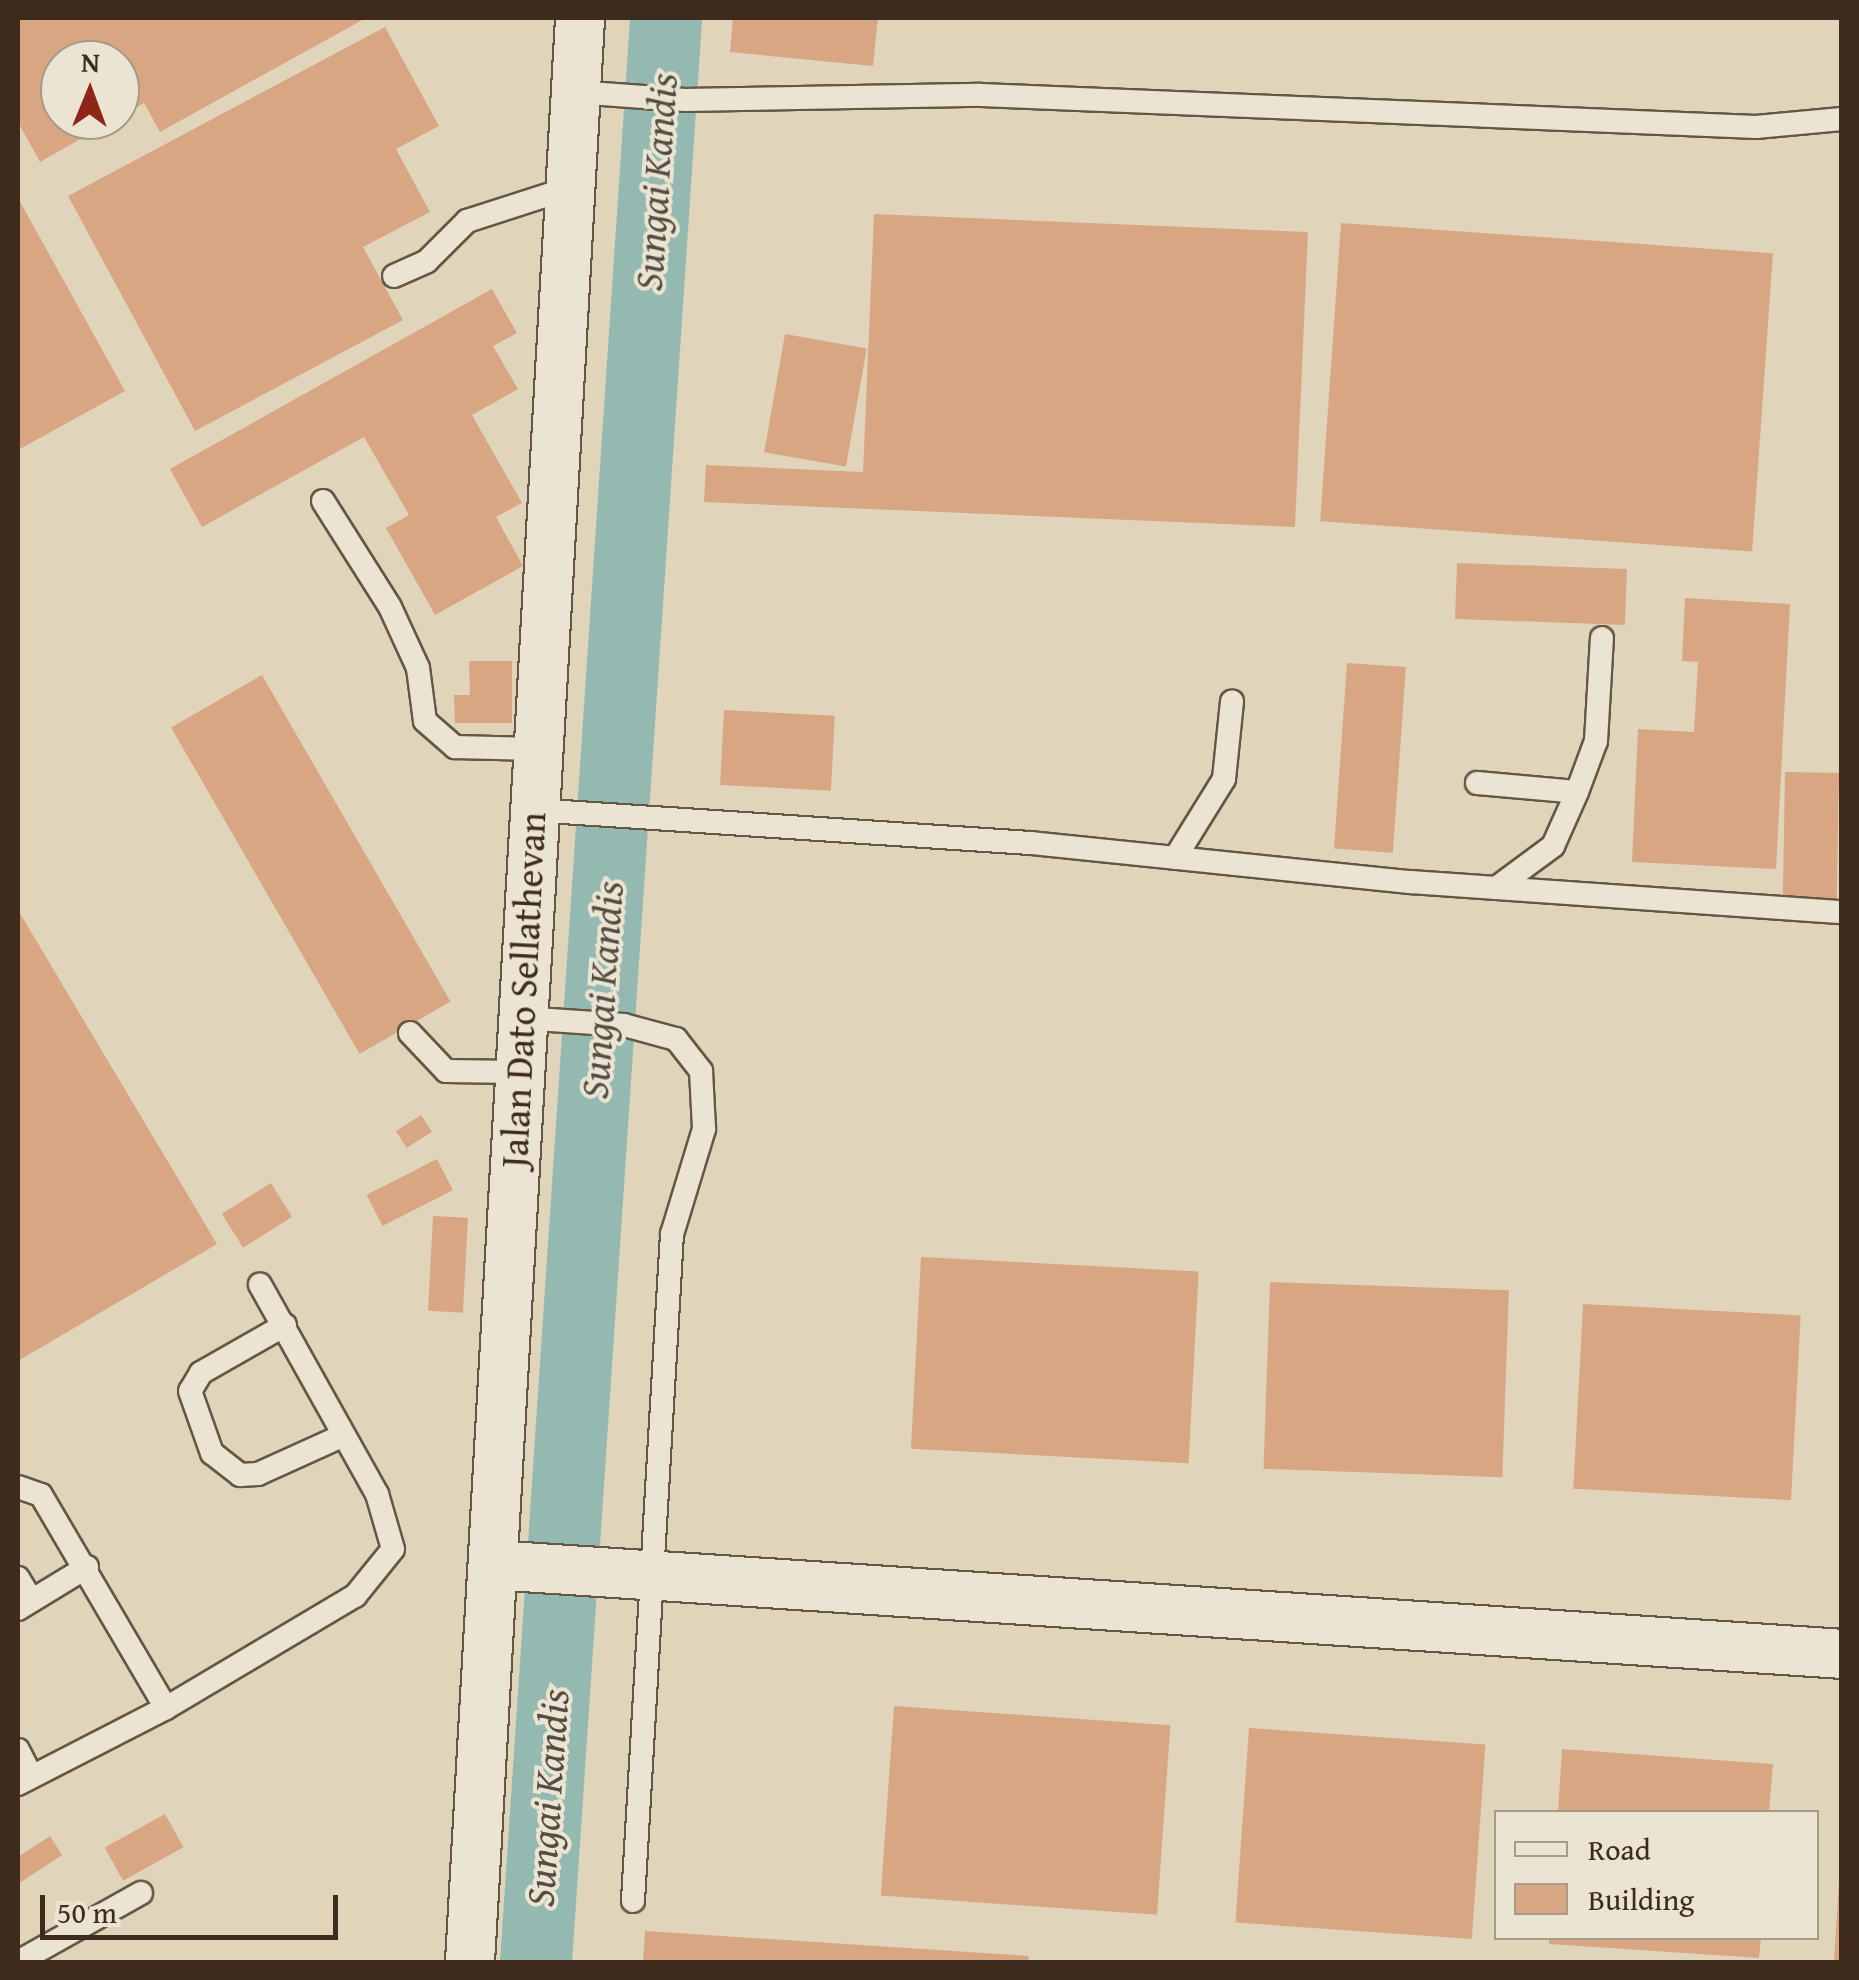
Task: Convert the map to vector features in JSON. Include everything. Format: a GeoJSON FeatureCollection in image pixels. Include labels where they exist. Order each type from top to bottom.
{"type":"FeatureCollection","features":[{"type":"Feature","properties":{"kind":"street","name":"Jalan Dato Sellathevan"},"geometry":{"type":"LineString","coordinates":[[470,1962],[495,1565],[518,1072],[544,1019],[554,811],[536,749],[569,188],[596,94],[580,18]]}},
{"type":"Feature","properties":{"kind":"street"},"geometry":{"type":"LineString","coordinates":[[495,1565],[1842,1654]]}},
{"type":"Feature","properties":{"kind":"lane"},"geometry":{"type":"LineString","coordinates":[[596,94],[671,99],[981,95],[1756,127],[1842,119]]}},
{"type":"Feature","properties":{"kind":"lane"},"geometry":{"type":"LineString","coordinates":[[394,276],[427,261],[467,221],[569,188]]}},
{"type":"Feature","properties":{"kind":"lane"},"geometry":{"type":"LineString","coordinates":[[323,501],[390,607],[418,668],[425,721],[456,747],[536,749]]}},
{"type":"Feature","properties":{"kind":"lane"},"geometry":{"type":"LineString","coordinates":[[1496,888],[1554,846],[1577,792],[1596,741],[1602,638]]}},
{"type":"Feature","properties":{"kind":"lane"},"geometry":{"type":"LineString","coordinates":[[1176,858],[1224,779],[1232,701]]}},
{"type":"Feature","properties":{"kind":"lane"},"geometry":{"type":"LineString","coordinates":[[1477,783],[1577,792]]}},
{"type":"Feature","properties":{"kind":"lane"},"geometry":{"type":"LineString","coordinates":[[554,811],[1176,858],[1496,888],[1842,912]]}},
{"type":"Feature","properties":{"kind":"lane"},"geometry":{"type":"LineString","coordinates":[[544,1019],[616,1024],[676,1039],[702,1071],[704,1129],[672,1234],[633,1900]]}},
{"type":"Feature","properties":{"kind":"lane"},"geometry":{"type":"LineString","coordinates":[[410,1034],[446,1071],[518,1072]]}},
{"type":"Feature","properties":{"kind":"lane"},"geometry":{"type":"LineString","coordinates":[[18,1750],[24,1780],[166,1708],[355,1596],[393,1549],[377,1494],[286,1325],[260,1285]]}},
{"type":"Feature","properties":{"kind":"lane"},"geometry":{"type":"LineString","coordinates":[[286,1325],[201,1373],[190,1391],[212,1453],[240,1474],[258,1474],[344,1435]]}},
{"type":"Feature","properties":{"kind":"lane"},"geometry":{"type":"LineString","coordinates":[[18,1488],[41,1496],[87,1566],[166,1708]]}},
{"type":"Feature","properties":{"kind":"lane"},"geometry":{"type":"LineString","coordinates":[[18,1578],[24,1604],[87,1566]]}},
{"type":"Feature","properties":{"kind":"lane"},"geometry":{"type":"LineString","coordinates":[[18,1962],[142,1893]]}},
{"type":"Feature","properties":{"kind":"building"},"geometry":{"type":"Polygon","coordinates":[[[18,18],[366,18],[160,132],[144,103],[140,105],[140,40],[40,40],[40,140],[79,140],[40,162],[18,122],[18,18]]]}},
{"type":"Feature","properties":{"kind":"building"},"geometry":{"type":"Polygon","coordinates":[[[733,18],[878,18],[873,66],[730,52],[733,18]]]}},
{"type":"Feature","properties":{"kind":"building"},"geometry":{"type":"Polygon","coordinates":[[[385,27],[439,126],[396,149],[430,212],[363,247],[403,320],[195,431],[68,196],[385,27]]]}},
{"type":"Feature","properties":{"kind":"building"},"geometry":{"type":"Polygon","coordinates":[[[18,198],[125,391],[18,450],[18,198]]]}},
{"type":"Feature","properties":{"kind":"building"},"geometry":{"type":"Polygon","coordinates":[[[874,214],[1308,232],[1295,527],[704,502],[706,465],[863,472],[874,214]]]}},
{"type":"Feature","properties":{"kind":"building"},"geometry":{"type":"Polygon","coordinates":[[[1341,223],[1773,253],[1752,551],[1320,521],[1341,223]]]}},
{"type":"Feature","properties":{"kind":"building"},"geometry":{"type":"Polygon","coordinates":[[[492,289],[517,333],[493,346],[518,389],[472,415],[522,503],[496,517],[523,566],[435,615],[386,528],[409,515],[364,437],[202,527],[170,469],[492,289]]]}},
{"type":"Feature","properties":{"kind":"building"},"geometry":{"type":"Polygon","coordinates":[[[785,334],[867,348],[846,467],[764,452],[785,334]]]}},
{"type":"Feature","properties":{"kind":"building"},"geometry":{"type":"Polygon","coordinates":[[[1457,563],[1627,569],[1625,625],[1455,619],[1457,563]]]}},
{"type":"Feature","properties":{"kind":"building"},"geometry":{"type":"Polygon","coordinates":[[[1685,598],[1790,604],[1776,869],[1632,862],[1638,729],[1694,732],[1698,662],[1682,661],[1685,598]]]}},
{"type":"Feature","properties":{"kind":"building"},"geometry":{"type":"Polygon","coordinates":[[[469,661],[512,661],[512,723],[455,723],[454,695],[470,695],[469,661]]]}},
{"type":"Feature","properties":{"kind":"building"},"geometry":{"type":"Polygon","coordinates":[[[1347,663],[1406,667],[1393,853],[1334,849],[1347,663]]]}},
{"type":"Feature","properties":{"kind":"building"},"geometry":{"type":"Polygon","coordinates":[[[262,675],[451,1001],[360,1054],[171,728],[262,675]]]}},
{"type":"Feature","properties":{"kind":"building"},"geometry":{"type":"Polygon","coordinates":[[[724,710],[835,716],[831,791],[720,785],[724,710]]]}},
{"type":"Feature","properties":{"kind":"building"},"geometry":{"type":"Polygon","coordinates":[[[1785,772],[1839,773],[1837,899],[1783,898],[1785,772]]]}},
{"type":"Feature","properties":{"kind":"building"},"geometry":{"type":"Polygon","coordinates":[[[18,910],[217,1244],[18,1361],[18,910]]]}},
{"type":"Feature","properties":{"kind":"building"},"geometry":{"type":"Polygon","coordinates":[[[421,1115],[432,1132],[407,1148],[396,1131],[421,1115]]]}},
{"type":"Feature","properties":{"kind":"building"},"geometry":{"type":"Polygon","coordinates":[[[437,1159],[453,1190],[383,1226],[367,1195],[437,1159]]]}},
{"type":"Feature","properties":{"kind":"building"},"geometry":{"type":"Polygon","coordinates":[[[271,1183],[292,1217],[243,1248],[222,1214],[271,1183]]]}},
{"type":"Feature","properties":{"kind":"building"},"geometry":{"type":"Polygon","coordinates":[[[433,1216],[468,1218],[463,1313],[428,1311],[433,1216]]]}},
{"type":"Feature","properties":{"kind":"building"},"geometry":{"type":"Polygon","coordinates":[[[921,1257],[1199,1272],[1189,1463],[911,1449],[921,1257]]]}},
{"type":"Feature","properties":{"kind":"building"},"geometry":{"type":"Polygon","coordinates":[[[1270,1282],[1509,1290],[1502,1477],[1263,1469],[1270,1282]]]}},
{"type":"Feature","properties":{"kind":"building"},"geometry":{"type":"Polygon","coordinates":[[[1583,1304],[1801,1315],[1791,1500],[1573,1489],[1583,1304]]]}},
{"type":"Feature","properties":{"kind":"building"},"geometry":{"type":"Polygon","coordinates":[[[894,1706],[1170,1725],[1157,1915],[881,1896],[894,1706]]]}},
{"type":"Feature","properties":{"kind":"building"},"geometry":{"type":"Polygon","coordinates":[[[1249,1728],[1485,1745],[1472,1939],[1235,1923],[1249,1728]]]}},
{"type":"Feature","properties":{"kind":"building"},"geometry":{"type":"Polygon","coordinates":[[[1562,1749],[1773,1764],[1769,1810],[1558,1810],[1562,1749]]]}},
{"type":"Feature","properties":{"kind":"building"},"geometry":{"type":"Polygon","coordinates":[[[165,1814],[183,1847],[123,1881],[105,1847],[165,1814]]]}},
{"type":"Feature","properties":{"kind":"building"},"geometry":{"type":"Polygon","coordinates":[[[50,1836],[62,1855],[18,1884],[18,1857],[50,1836]]]}},
{"type":"Feature","properties":{"kind":"building"},"geometry":{"type":"Polygon","coordinates":[[[1839,1881],[1842,1961],[1834,1961],[1839,1881]]]}},
{"type":"Feature","properties":{"kind":"building"},"geometry":{"type":"Polygon","coordinates":[[[645,1931],[1029,1956],[1028,1962],[643,1962],[645,1931]]]}},
{"type":"Feature","properties":{"kind":"building"},"geometry":{"type":"Polygon","coordinates":[[[1549,1940],[1761,1940],[1759,1958],[1549,1944],[1549,1940]]]}},
{"type":"Feature","properties":{"kind":"waterway","name":"Sungai Kandis"},"geometry":{"type":"LineString","coordinates":[[536,1962],[666,18]]}}]}
